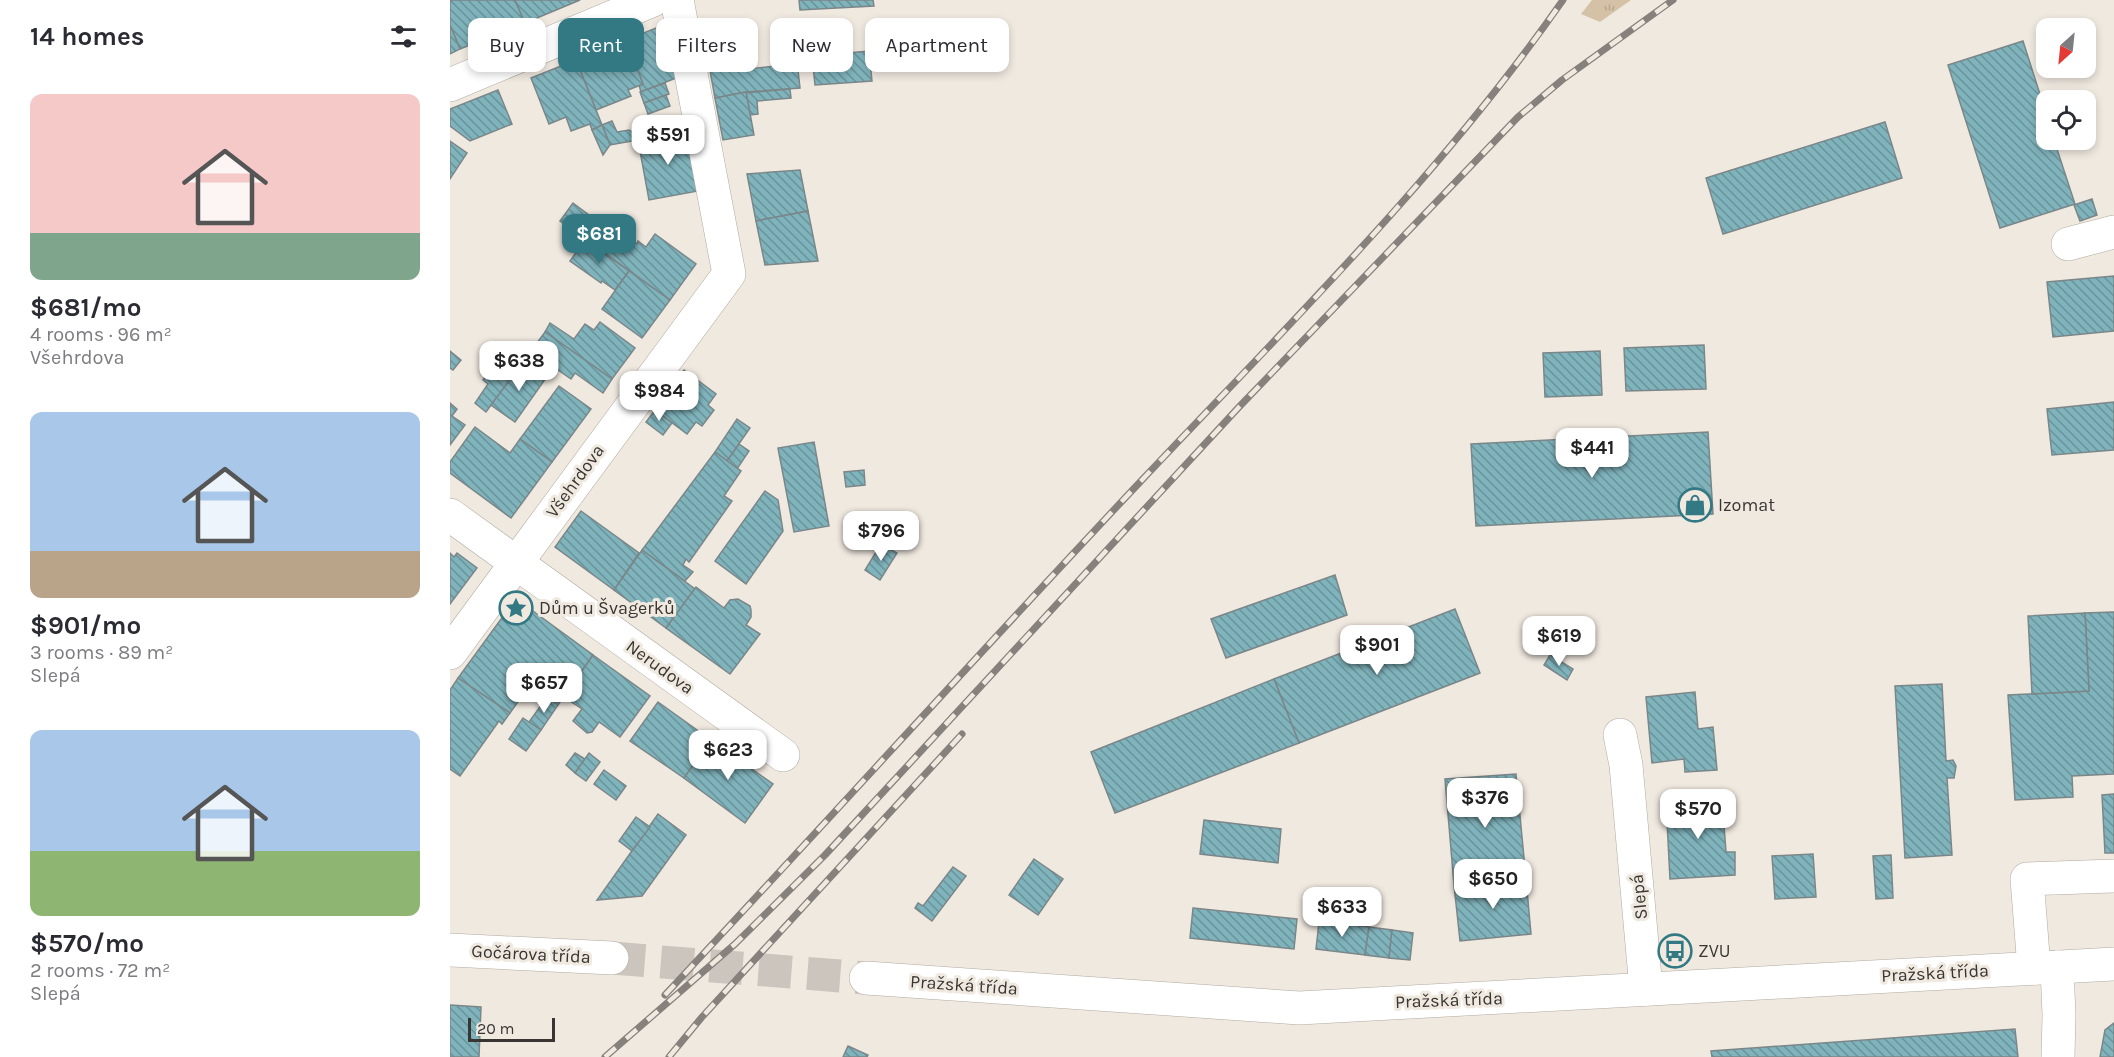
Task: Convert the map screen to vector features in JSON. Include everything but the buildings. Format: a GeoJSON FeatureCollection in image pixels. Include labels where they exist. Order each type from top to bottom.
{"type":"FeatureCollection","features":[{"type":"Feature","properties":{"kind":"street"},"geometry":{"type":"LineString","coordinates":[[450,85],[653,0]]}},
{"type":"Feature","properties":{"kind":"street","name":"Všehrdova"},"geometry":{"type":"LineString","coordinates":[[450,653],[729,274],[677,0]]}},
{"type":"Feature","properties":{"kind":"street"},"geometry":{"type":"LineString","coordinates":[[2068,244],[2114,232]]}},
{"type":"Feature","properties":{"kind":"street","name":"Nerudova"},"geometry":{"type":"LineString","coordinates":[[450,515],[783,756]]}},
{"type":"Feature","properties":{"kind":"street","name":"Slepá"},"geometry":{"type":"LineString","coordinates":[[1620,735],[1627,776],[1646,989]]}},
{"type":"Feature","properties":{"kind":"street"},"geometry":{"type":"LineString","coordinates":[[2058,1057],[2045,967],[2027,879],[2114,876]]}},
{"type":"Feature","properties":{"kind":"street","name":"Gočárova třída"},"geometry":{"type":"LineString","coordinates":[[450,950],[612,958]]}},
{"type":"Feature","properties":{"kind":"street","name":"Pražská třída"},"geometry":{"type":"LineString","coordinates":[[866,978],[1299,1008],[2114,964]]}},
{"type":"Feature","properties":{"kind":"green space"},"geometry":{"type":"Polygon","coordinates":[[[1592,0],[1631,0],[1600,22],[1581,14],[1592,0]]]}},
{"type":"Feature","properties":{"kind":"tunnel"},"geometry":{"type":"LineString","coordinates":[[612,958],[866,978]]}},
{"type":"Feature","properties":{"kind":"railway"},"geometry":{"type":"LineString","coordinates":[[665,995],[1081,545],[1361,248],[1466,127],[1516,65],[1563,0]]}},
{"type":"Feature","properties":{"kind":"railway"},"geometry":{"type":"LineString","coordinates":[[605,1057],[735,944],[825,855],[1239,407],[1518,117],[1562,80],[1673,0]]}},
{"type":"Feature","properties":{"kind":"railway"},"geometry":{"type":"LineString","coordinates":[[669,1057],[702,1017],[962,734]]}},
{"type":"Feature","properties":{"kind":"place","name":"Izomat"},"geometry":{"type":"Point","coordinates":[1695,505]}},
{"type":"Feature","properties":{"kind":"place","name":"Dům u Švagerků"},"geometry":{"type":"Point","coordinates":[516,608]}},
{"type":"Feature","properties":{"kind":"place","name":"ZVU"},"geometry":{"type":"Point","coordinates":[1675,951]}}]}
